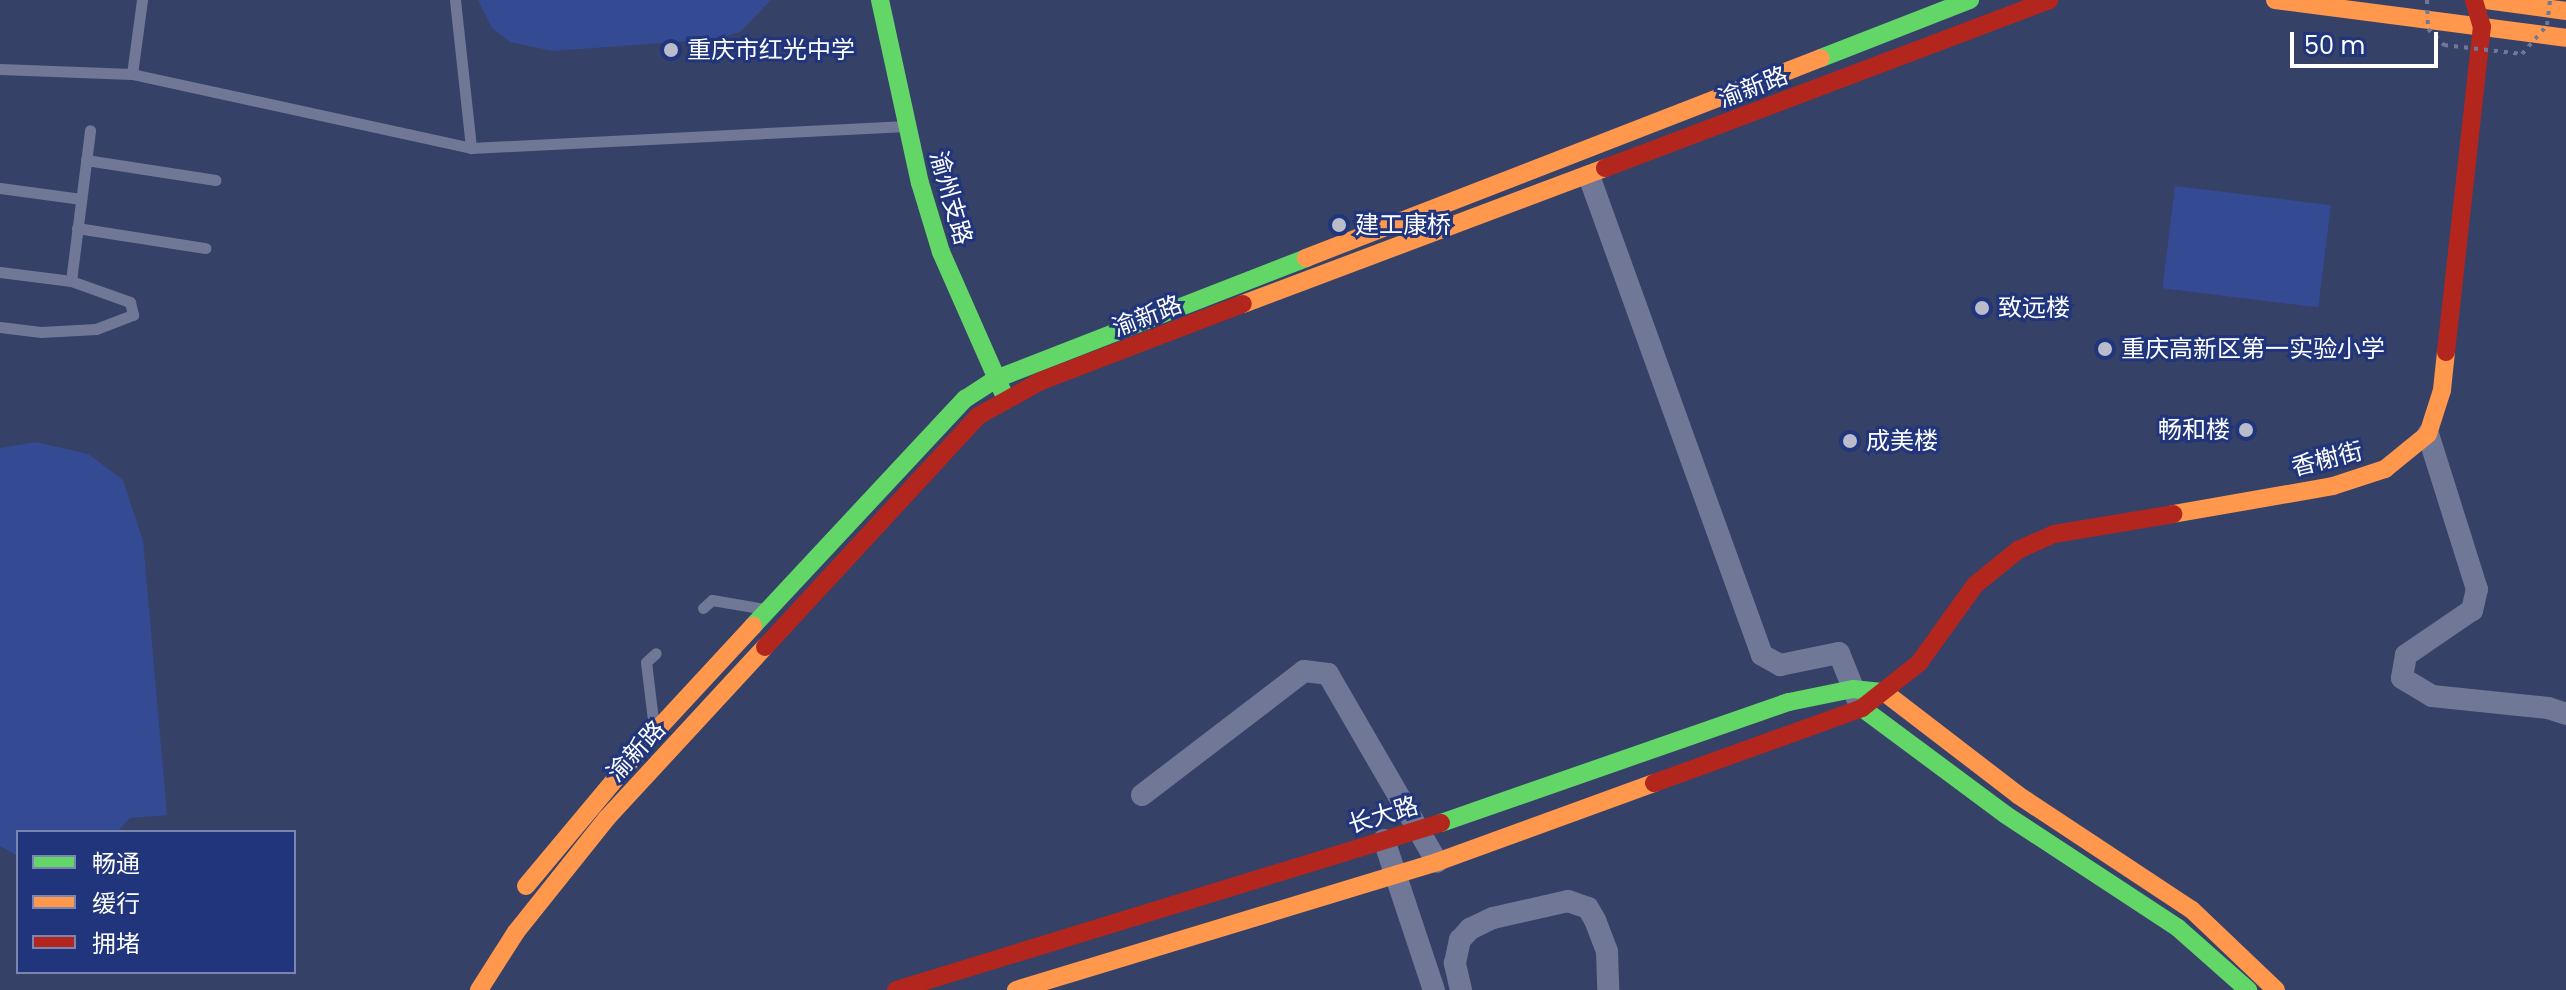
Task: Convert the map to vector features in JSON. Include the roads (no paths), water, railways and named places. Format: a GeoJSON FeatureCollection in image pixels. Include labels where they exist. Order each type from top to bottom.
{"type":"FeatureCollection","features":[{"type":"Feature","properties":{"kind":"street","name":"渝州支路"},"geometry":{"type":"LineString","coordinates":[[880,0],[906,126],[941,252],[1006,399]]}},
{"type":"Feature","properties":{"kind":"street","name":"渝新路"},"geometry":{"type":"LineString","coordinates":[[490,935],[592,802],[654,733],[965,399],[996,379],[1970,0]]}},
{"type":"Feature","properties":{"kind":"street","name":"渝新路"},"geometry":{"type":"LineString","coordinates":[[479,990],[516,932],[607,818],[978,416],[1041,381],[2049,0]]}},
{"type":"Feature","properties":{"kind":"street"},"geometry":{"type":"LineString","coordinates":[[2275,0],[2566,38]]}},
{"type":"Feature","properties":{"kind":"street"},"geometry":{"type":"LineString","coordinates":[[2474,0],[2482,27]]}},
{"type":"Feature","properties":{"kind":"street"},"geometry":{"type":"LineString","coordinates":[[2566,11],[2494,1],[2482,27],[2442,390],[2428,434],[2477,589],[2472,610],[2406,655],[2402,678],[2432,696],[2548,708],[2566,714]]}},
{"type":"Feature","properties":{"kind":"street"},"geometry":{"type":"LineString","coordinates":[[1589,176],[1762,655],[1780,665],[1839,653],[1857,699],[2006,815],[2178,928],[2248,990]]}},
{"type":"Feature","properties":{"kind":"street","name":"香榭街"},"geometry":{"type":"LineString","coordinates":[[1857,699],[1884,692],[1919,663],[1975,585],[2018,550],[2054,534],[2333,486],[2385,469],[2428,434]]}},
{"type":"Feature","properties":{"kind":"street"},"geometry":{"type":"LineString","coordinates":[[1142,795],[1304,671],[1328,674],[1437,862]]}},
{"type":"Feature","properties":{"kind":"street"},"geometry":{"type":"LineString","coordinates":[[1884,692],[2018,795],[2192,910],[2276,990]]}},
{"type":"Feature","properties":{"kind":"street"},"geometry":{"type":"LineString","coordinates":[[1016,990],[1437,862],[1857,699]]}},
{"type":"Feature","properties":{"kind":"street","name":"长大路"},"geometry":{"type":"LineString","coordinates":[[896,990],[1419,830],[1789,702],[1857,699]]}},
{"type":"Feature","properties":{"kind":"street"},"geometry":{"type":"LineString","coordinates":[[1384,840],[1434,990]]}},
{"type":"Feature","properties":{"kind":"street"},"geometry":{"type":"LineString","coordinates":[[1461,990],[1455,963],[1460,940],[1470,929],[1493,918],[1568,901],[1588,908],[1595,920],[1607,952],[1608,990]]}},
{"type":"Feature","properties":{"kind":"lane"},"geometry":{"type":"LineString","coordinates":[[132,74],[142,0]]}},
{"type":"Feature","properties":{"kind":"lane"},"geometry":{"type":"LineString","coordinates":[[455,0],[471,148]]}},
{"type":"Feature","properties":{"kind":"lane"},"geometry":{"type":"LineString","coordinates":[[0,69],[132,74],[471,148],[906,126]]}},
{"type":"Feature","properties":{"kind":"lane"},"geometry":{"type":"LineString","coordinates":[[71,281],[90,130]]}},
{"type":"Feature","properties":{"kind":"lane"},"geometry":{"type":"LineString","coordinates":[[86,160],[215,180]]}},
{"type":"Feature","properties":{"kind":"lane"},"geometry":{"type":"LineString","coordinates":[[0,188],[81,199]]}},
{"type":"Feature","properties":{"kind":"lane"},"geometry":{"type":"LineString","coordinates":[[77,228],[205,248]]}},
{"type":"Feature","properties":{"kind":"lane"},"geometry":{"type":"LineString","coordinates":[[0,272],[71,281],[130,302],[133,315],[96,329],[41,332],[0,327]]}},
{"type":"Feature","properties":{"kind":"lane"},"geometry":{"type":"LineString","coordinates":[[703,608],[712,600],[769,610]]}},
{"type":"Feature","properties":{"kind":"lane"},"geometry":{"type":"LineString","coordinates":[[654,733],[646,662],[656,653]]}},
{"type":"Feature","properties":{"kind":"place","name":"重庆市红光中学"},"geometry":{"type":"Point","coordinates":[671,50]}},
{"type":"Feature","properties":{"kind":"place","name":"建工康桥"},"geometry":{"type":"Point","coordinates":[1339,225]}},
{"type":"Feature","properties":{"kind":"place","name":"致远楼"},"geometry":{"type":"Point","coordinates":[1982,308]}},
{"type":"Feature","properties":{"kind":"place","name":"重庆高新区第一实验小学"},"geometry":{"type":"Point","coordinates":[2105,349]}},
{"type":"Feature","properties":{"kind":"place","name":"畅和楼"},"geometry":{"type":"Point","coordinates":[2246,430]}},
{"type":"Feature","properties":{"kind":"place","name":"成美楼"},"geometry":{"type":"Point","coordinates":[1850,441]}}]}
